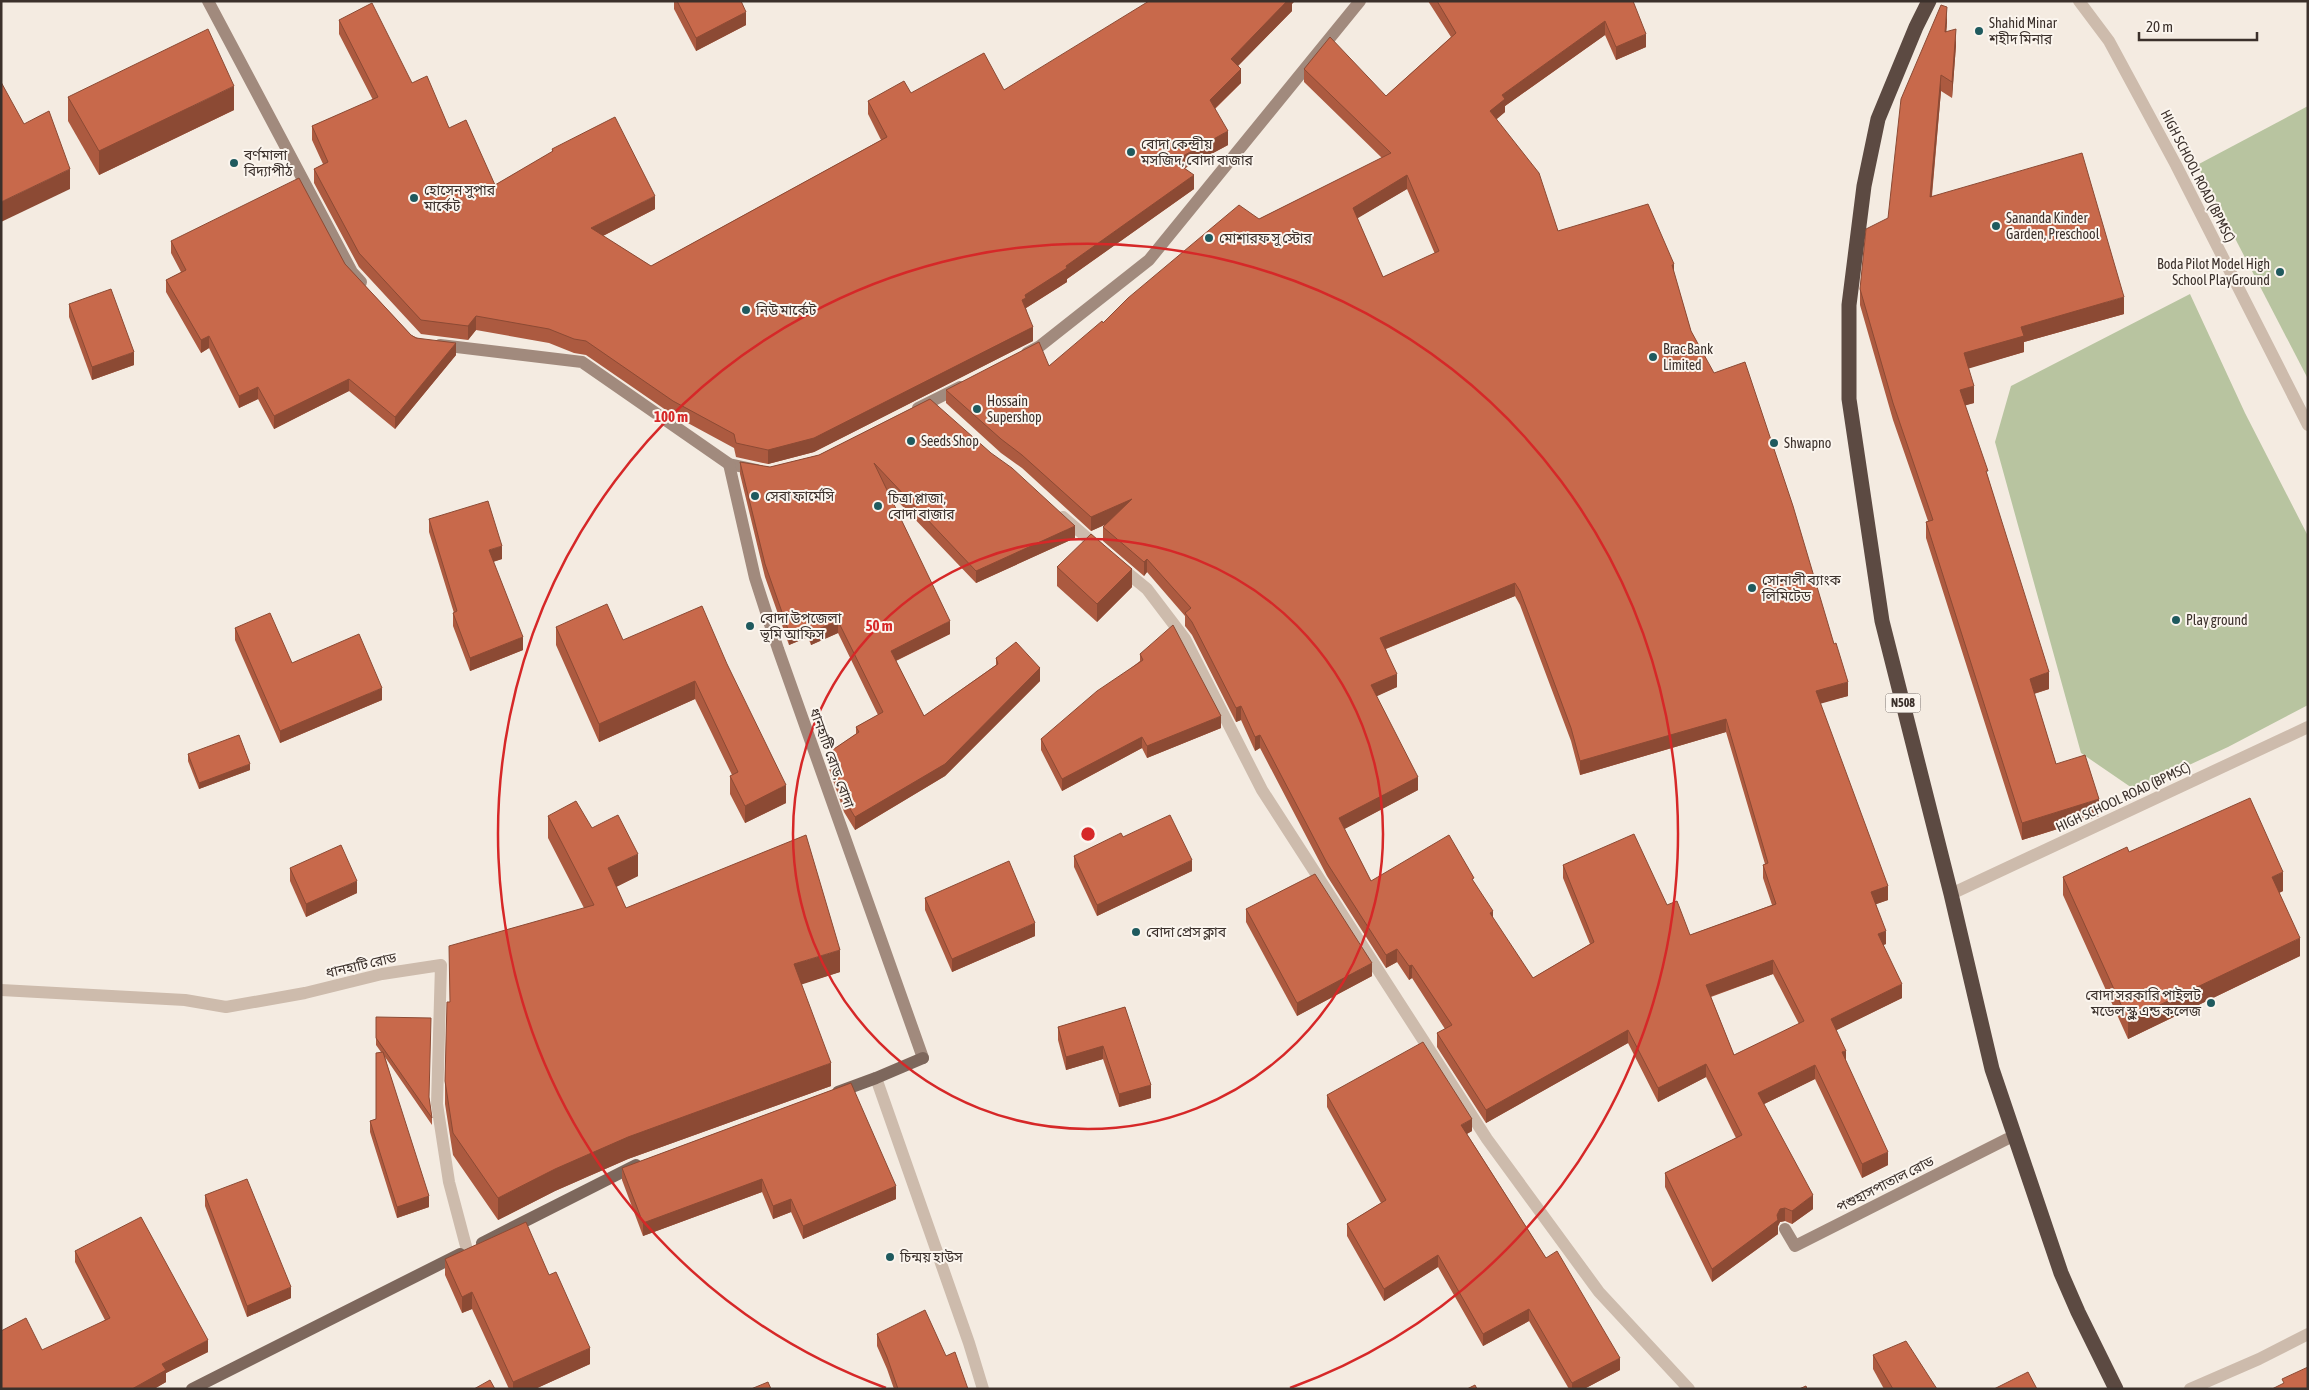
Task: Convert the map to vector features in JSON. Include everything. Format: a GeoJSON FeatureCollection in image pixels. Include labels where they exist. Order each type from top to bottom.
{"type":"FeatureCollection","features":[{"type":"Feature","properties":{"kind":"highway","name":"N508"},"geometry":{"type":"LineString","coordinates":[[1929,1],[1916,27],[1878,119],[1866,176],[1848,305],[1849,399],[1882,621],[1995,1078],[2061,1273],[2116,1389]]}},
{"type":"Feature","properties":{"kind":"main road"},"geometry":{"type":"LineString","coordinates":[[822,1098],[923,1058]]}},
{"type":"Feature","properties":{"kind":"main road"},"geometry":{"type":"LineString","coordinates":[[192,1389],[631,1167],[650,1161]]}},
{"type":"Feature","properties":{"kind":"street"},"geometry":{"type":"LineString","coordinates":[[208,1],[352,272],[371,293]]}},
{"type":"Feature","properties":{"kind":"street"},"geometry":{"type":"LineString","coordinates":[[1015,359],[1040,346],[1149,260],[1360,1]]}},
{"type":"Feature","properties":{"kind":"street","name":"HIGH SCHOOL ROAD (BPMSC)"},"geometry":{"type":"LineString","coordinates":[[2079,1],[2109,41],[2167,149],[2308,425]]}},
{"type":"Feature","properties":{"kind":"street"},"geometry":{"type":"LineString","coordinates":[[426,343],[582,362],[729,464],[768,472]]}},
{"type":"Feature","properties":{"kind":"street"},"geometry":{"type":"LineString","coordinates":[[908,413],[935,405],[973,380]]}},
{"type":"Feature","properties":{"kind":"street","name":"ধানহাটি রোড, বোদা"},"geometry":{"type":"LineString","coordinates":[[729,464],[755,578],[778,649],[923,1058]]}},
{"type":"Feature","properties":{"kind":"street"},"geometry":{"type":"LineString","coordinates":[[1051,506],[1147,589],[1185,639],[1262,790],[1487,1139],[1599,1292],[1689,1389]]}},
{"type":"Feature","properties":{"kind":"street","name":"HIGH SCHOOL ROAD (BPMSC)"},"geometry":{"type":"LineString","coordinates":[[1951,894],[2308,727]]}},
{"type":"Feature","properties":{"kind":"street","name":"ধানহাটি রোড"},"geometry":{"type":"LineString","coordinates":[[1,990],[185,1000],[226,1007],[305,993],[382,974],[440,965],[437,1104],[449,1182],[467,1250]]}},
{"type":"Feature","properties":{"kind":"street"},"geometry":{"type":"LineString","coordinates":[[876,1078],[966,1334],[983,1389]]}},
{"type":"Feature","properties":{"kind":"street","name":"পশুহাসপাতাল রোড"},"geometry":{"type":"LineString","coordinates":[[1785,1229],[1795,1246],[2007,1139]]}},
{"type":"Feature","properties":{"kind":"street"},"geometry":{"type":"LineString","coordinates":[[2190,1389],[2259,1359],[2308,1334]]}},
{"type":"Feature","properties":{"kind":"green space","name":"Boda Pilot Model High School PlayGround"},"geometry":{"type":"Polygon","coordinates":[[[2308,106],[2308,379],[2197,165],[2308,106]]]}},
{"type":"Feature","properties":{"kind":"green space","name":"Play ground"},"geometry":{"type":"Polygon","coordinates":[[[2190,294],[2245,413],[2308,536],[2308,705],[2228,747],[2135,790],[2081,753],[1995,442],[2011,386],[2190,294]]]}},
{"type":"Feature","properties":{"kind":"building"},"geometry":{"type":"Polygon","coordinates":[[[677,1],[741,1],[746,12],[696,38],[677,1]]]}},
{"type":"Feature","properties":{"kind":"building"},"geometry":{"type":"Polygon","coordinates":[[[1149,1],[1287,1],[1231,59],[1241,69],[1210,100],[1228,131],[1174,161],[1194,175],[1066,266],[1067,268],[1025,295],[1026,298],[1022,300],[1033,327],[814,438],[768,450],[736,443],[734,434],[673,401],[586,341],[574,339],[549,329],[476,316],[468,326],[421,320],[359,253],[314,169],[328,162],[312,126],[378,97],[339,20],[372,3],[412,83],[427,76],[449,128],[466,120],[495,185],[553,151],[552,149],[615,117],[655,196],[591,228],[651,266],[887,137],[868,101],[904,81],[911,93],[984,53],[1004,90],[1149,1]]]}},
{"type":"Feature","properties":{"kind":"building"},"geometry":{"type":"Polygon","coordinates":[[[1437,1],[1633,1],[1646,34],[1616,47],[1605,21],[1502,95],[1505,99],[1490,111],[1539,173],[1558,231],[1648,204],[1674,264],[1672,265],[1691,331],[1714,373],[1745,362],[1793,506],[1834,644],[1836,643],[1848,682],[1816,691],[1888,886],[1871,892],[1886,931],[1878,934],[1902,984],[1831,1019],[1846,1051],[1842,1052],[1888,1152],[1862,1164],[1815,1065],[1758,1093],[1813,1195],[1792,1211],[1785,1208],[1780,1209],[1777,1215],[1778,1220],[1712,1269],[1665,1173],[1742,1135],[1706,1064],[1658,1088],[1628,1030],[1486,1110],[1437,1033],[1452,1025],[1412,965],[1409,966],[1397,949],[1386,955],[1327,863],[1260,735],[1255,737],[1241,706],[1236,708],[1192,622],[1185,613],[1191,608],[1147,559],[1144,562],[1103,527],[1132,499],[1091,517],[946,390],[1039,342],[1049,366],[1102,321],[1103,323],[1128,298],[1239,205],[1259,219],[1391,153],[1304,69],[1330,37],[1386,96],[1456,33],[1437,1]],[[1407,175],[1353,208],[1383,277],[1439,251],[1407,175]],[[1515,583],[1380,638],[1397,674],[1371,685],[1418,777],[1339,818],[1371,881],[1449,835],[1474,878],[1472,879],[1493,911],[1490,913],[1533,978],[1594,942],[1563,865],[1634,834],[1667,905],[1677,901],[1690,935],[1776,904],[1763,865],[1768,863],[1726,719],[1580,761],[1571,728],[1520,591],[1515,583]],[[1773,960],[1706,985],[1734,1055],[1804,1021],[1773,960]]]}},
{"type":"Feature","properties":{"kind":"building"},"geometry":{"type":"Polygon","coordinates":[[[1941,5],[1947,7],[1945,32],[1956,29],[1952,82],[1941,75],[1930,197],[2082,153],[2124,297],[2021,327],[2024,336],[1964,353],[1974,386],[1960,390],[1988,471],[1986,471],[2049,672],[2030,679],[2056,764],[2085,755],[2099,799],[2022,823],[1926,522],[1933,520],[1893,403],[1860,289],[1866,229],[1888,218],[1901,99],[1941,5]]]}},
{"type":"Feature","properties":{"kind":"building"},"geometry":{"type":"Polygon","coordinates":[[[208,29],[234,86],[99,151],[68,97],[208,29]]]}},
{"type":"Feature","properties":{"kind":"building"},"geometry":{"type":"Polygon","coordinates":[[[1,82],[24,124],[49,111],[70,169],[1,202],[1,82]]]}},
{"type":"Feature","properties":{"kind":"building"},"geometry":{"type":"Polygon","coordinates":[[[299,178],[345,264],[411,335],[416,338],[456,343],[395,417],[349,379],[274,416],[258,387],[239,396],[209,336],[201,340],[166,280],[186,270],[171,241],[299,178]]]}},
{"type":"Feature","properties":{"kind":"building"},"geometry":{"type":"Polygon","coordinates":[[[111,289],[134,352],[92,367],[69,304],[111,289]]]}},
{"type":"Feature","properties":{"kind":"building"},"geometry":{"type":"Polygon","coordinates":[[[930,399],[991,453],[1012,468],[1075,526],[976,571],[874,463],[950,621],[891,651],[924,716],[998,664],[996,658],[1016,642],[1040,668],[945,764],[855,817],[844,799],[828,753],[859,732],[856,727],[883,712],[838,621],[811,632],[808,625],[789,632],[765,564],[740,462],[770,467],[819,455],[930,399]]]}},
{"type":"Feature","properties":{"kind":"building"},"geometry":{"type":"Polygon","coordinates":[[[488,501],[502,546],[489,550],[523,637],[470,658],[453,613],[457,611],[429,519],[488,501]]]}},
{"type":"Feature","properties":{"kind":"building"},"geometry":{"type":"Polygon","coordinates":[[[1091,534],[1132,569],[1097,604],[1057,567],[1091,534]]]}},
{"type":"Feature","properties":{"kind":"building"},"geometry":{"type":"Polygon","coordinates":[[[607,604],[623,640],[702,606],[727,664],[786,785],[745,806],[730,776],[738,772],[695,681],[599,724],[556,627],[607,604]]]}},
{"type":"Feature","properties":{"kind":"building"},"geometry":{"type":"Polygon","coordinates":[[[270,613],[292,663],[359,634],[382,688],[280,731],[235,628],[270,613]]]}},
{"type":"Feature","properties":{"kind":"building"},"geometry":{"type":"Polygon","coordinates":[[[1173,625],[1221,716],[1147,746],[1142,737],[1062,779],[1041,739],[1097,691],[1143,660],[1140,654],[1173,625]]]}},
{"type":"Feature","properties":{"kind":"building"},"geometry":{"type":"Polygon","coordinates":[[[239,735],[250,764],[199,783],[188,754],[239,735]]]}},
{"type":"Feature","properties":{"kind":"building"},"geometry":{"type":"Polygon","coordinates":[[[2250,798],[2283,872],[2272,877],[2300,938],[2128,1020],[2063,877],[2127,847],[2129,852],[2250,798]]]}},
{"type":"Feature","properties":{"kind":"building"},"geometry":{"type":"Polygon","coordinates":[[[576,801],[592,828],[618,815],[638,854],[608,868],[626,908],[806,835],[840,950],[794,964],[831,1063],[628,1137],[555,1169],[498,1198],[453,1133],[445,1081],[447,1002],[450,1002],[449,946],[594,905],[548,816],[576,801]]]}},
{"type":"Feature","properties":{"kind":"building"},"geometry":{"type":"Polygon","coordinates":[[[1170,815],[1192,860],[1097,905],[1074,856],[1121,833],[1123,837],[1170,815]]]}},
{"type":"Feature","properties":{"kind":"building"},"geometry":{"type":"Polygon","coordinates":[[[341,845],[357,881],[306,904],[290,868],[341,845]]]}},
{"type":"Feature","properties":{"kind":"building"},"geometry":{"type":"Polygon","coordinates":[[[1009,861],[1035,923],[952,959],[925,898],[1009,861]]]}},
{"type":"Feature","properties":{"kind":"building"},"geometry":{"type":"Polygon","coordinates":[[[1315,874],[1372,963],[1297,1003],[1246,909],[1315,874]]]}},
{"type":"Feature","properties":{"kind":"building"},"geometry":{"type":"Polygon","coordinates":[[[1125,1007],[1151,1085],[1119,1094],[1103,1046],[1066,1057],[1058,1027],[1125,1007]]]}},
{"type":"Feature","properties":{"kind":"building"},"geometry":{"type":"Polygon","coordinates":[[[376,1017],[431,1018],[429,1097],[432,1118],[376,1038],[376,1017]]]}},
{"type":"Feature","properties":{"kind":"building"},"geometry":{"type":"Polygon","coordinates":[[[1423,1042],[1472,1119],[1461,1125],[1546,1258],[1557,1251],[1620,1358],[1572,1383],[1529,1309],[1483,1334],[1438,1255],[1384,1289],[1347,1224],[1386,1200],[1327,1095],[1423,1042]]]}},
{"type":"Feature","properties":{"kind":"building"},"geometry":{"type":"Polygon","coordinates":[[[383,1052],[429,1196],[397,1207],[370,1121],[376,1119],[376,1053],[383,1052]]]}},
{"type":"Feature","properties":{"kind":"building"},"geometry":{"type":"Polygon","coordinates":[[[851,1083],[896,1186],[803,1226],[791,1199],[773,1206],[762,1179],[643,1223],[622,1168],[851,1083]]]}},
{"type":"Feature","properties":{"kind":"building"},"geometry":{"type":"Polygon","coordinates":[[[247,1179],[291,1287],[247,1306],[205,1195],[247,1179]]]}},
{"type":"Feature","properties":{"kind":"building"},"geometry":{"type":"Polygon","coordinates":[[[141,1217],[208,1340],[162,1364],[166,1370],[132,1389],[1,1389],[1,1331],[26,1318],[42,1350],[110,1318],[75,1251],[141,1217]]]}},
{"type":"Feature","properties":{"kind":"building"},"geometry":{"type":"Polygon","coordinates":[[[526,1222],[549,1275],[556,1272],[590,1348],[513,1382],[472,1292],[462,1297],[445,1259],[526,1222]]]}},
{"type":"Feature","properties":{"kind":"building"},"geometry":{"type":"Polygon","coordinates":[[[925,1310],[946,1356],[955,1352],[968,1389],[898,1389],[877,1334],[925,1310]]]}},
{"type":"Feature","properties":{"kind":"building"},"geometry":{"type":"Polygon","coordinates":[[[1906,1341],[1937,1389],[1893,1389],[1873,1355],[1906,1341]]]}},
{"type":"Feature","properties":{"kind":"building"},"geometry":{"type":"Polygon","coordinates":[[[2308,1367],[2308,1389],[2272,1389],[2284,1383],[2282,1379],[2308,1367]]]}},
{"type":"Feature","properties":{"kind":"building"},"geometry":{"type":"Polygon","coordinates":[[[2028,1372],[2037,1389],[1994,1389],[2028,1372]]]}},
{"type":"Feature","properties":{"kind":"building"},"geometry":{"type":"Polygon","coordinates":[[[490,1380],[495,1389],[474,1389],[490,1380]]]}},
{"type":"Feature","properties":{"kind":"building"},"geometry":{"type":"Polygon","coordinates":[[[768,1382],[771,1389],[751,1389],[768,1382]]]}},
{"type":"Feature","properties":{"kind":"building"},"geometry":{"type":"Polygon","coordinates":[[[1475,1385],[1477,1389],[1467,1389],[1475,1385]]]}},
{"type":"Feature","properties":{"kind":"place","name":"Shahid Minar শহীদ মিনার"},"geometry":{"type":"Point","coordinates":[1979,31]}},
{"type":"Feature","properties":{"kind":"place","name":"বোদা কেন্দ্রীয় মসজিদ, বোদা বাজার"},"geometry":{"type":"Point","coordinates":[1131,152]}},
{"type":"Feature","properties":{"kind":"place","name":"বর্ণমালা বিদ্যাপীঠ"},"geometry":{"type":"Point","coordinates":[234,163]}},
{"type":"Feature","properties":{"kind":"place","name":"হোসেন সুপার মার্কেট"},"geometry":{"type":"Point","coordinates":[414,198]}},
{"type":"Feature","properties":{"kind":"place","name":"Sananda Kinder Garden, Preschool"},"geometry":{"type":"Point","coordinates":[1996,226]}},
{"type":"Feature","properties":{"kind":"place","name":"মোশারফ সু স্টোর"},"geometry":{"type":"Point","coordinates":[1209,238]}},
{"type":"Feature","properties":{"kind":"place","name":"Boda Pilot Model High School PlayGround"},"geometry":{"type":"Point","coordinates":[2280,272]}},
{"type":"Feature","properties":{"kind":"place","name":"নিউ মার্কেট"},"geometry":{"type":"Point","coordinates":[746,310]}},
{"type":"Feature","properties":{"kind":"place","name":"Brac Bank Limited"},"geometry":{"type":"Point","coordinates":[1653,357]}},
{"type":"Feature","properties":{"kind":"place","name":"Hossain Supershop"},"geometry":{"type":"Point","coordinates":[977,409]}},
{"type":"Feature","properties":{"kind":"place","name":"Seeds Shop"},"geometry":{"type":"Point","coordinates":[911,441]}},
{"type":"Feature","properties":{"kind":"place","name":"Shwapno"},"geometry":{"type":"Point","coordinates":[1774,443]}},
{"type":"Feature","properties":{"kind":"place","name":"সেবা ফার্মেসি"},"geometry":{"type":"Point","coordinates":[755,496]}},
{"type":"Feature","properties":{"kind":"place","name":"চিত্রা প্লাজা, বোদা বাজার"},"geometry":{"type":"Point","coordinates":[878,506]}},
{"type":"Feature","properties":{"kind":"place","name":"সোনালী ব্যাংক লিমিটেড"},"geometry":{"type":"Point","coordinates":[1752,588]}},
{"type":"Feature","properties":{"kind":"place","name":"Play ground"},"geometry":{"type":"Point","coordinates":[2176,620]}},
{"type":"Feature","properties":{"kind":"place","name":"বোদা উপজেলা ভূমি আফিস"},"geometry":{"type":"Point","coordinates":[750,626]}},
{"type":"Feature","properties":{"kind":"place","name":"বোদা প্রেস ক্লাব"},"geometry":{"type":"Point","coordinates":[1136,932]}},
{"type":"Feature","properties":{"kind":"place","name":"বোদা সরকারি পাইলট মডেল স্কুল এন্ড কলেজ"},"geometry":{"type":"Point","coordinates":[2211,1003]}},
{"type":"Feature","properties":{"kind":"place","name":"চিন্ময় হাউস"},"geometry":{"type":"Point","coordinates":[890,1257]}}]}
